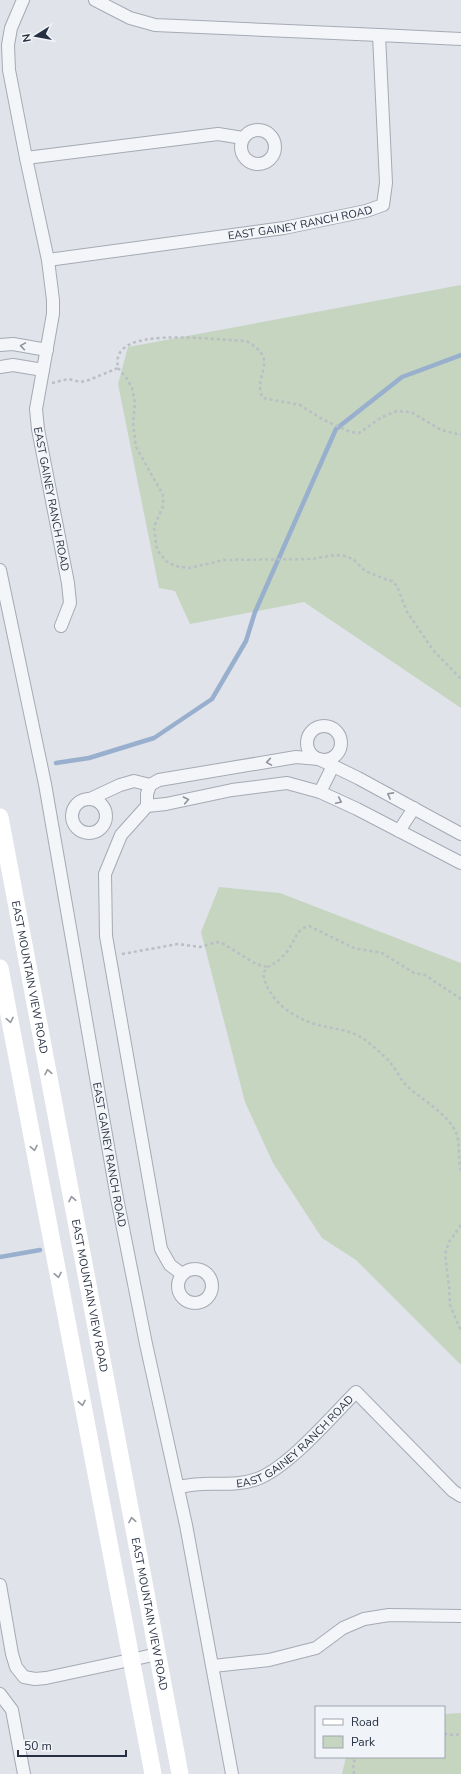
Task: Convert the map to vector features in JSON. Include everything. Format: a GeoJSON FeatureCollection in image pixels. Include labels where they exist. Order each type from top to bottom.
{"type":"FeatureCollection","features":[{"type":"Feature","properties":{"kind":"main road","name":"EAST MOUNTAIN VIEW ROAD"},"geometry":{"type":"LineString","coordinates":[[0,817],[180,1774]]}},
{"type":"Feature","properties":{"kind":"main road"},"geometry":{"type":"LineString","coordinates":[[0,968],[153,1774]]}},
{"type":"Feature","properties":{"kind":"street","name":"EAST GAINEY RANCH ROAD"},"geometry":{"type":"LineString","coordinates":[[23,0],[11,28],[8,45],[10,70],[26,158],[48,260],[53,300],[53,314],[36,409],[38,429],[68,583],[70,603],[61,626]]}},
{"type":"Feature","properties":{"kind":"street"},"geometry":{"type":"LineString","coordinates":[[96,0],[130,18],[155,24],[461,39]]}},
{"type":"Feature","properties":{"kind":"street","name":"EAST GAINEY RANCH ROAD"},"geometry":{"type":"LineString","coordinates":[[48,260],[284,228],[366,211],[383,205],[386,183],[379,35]]}},
{"type":"Feature","properties":{"kind":"street"},"geometry":{"type":"LineString","coordinates":[[26,158],[218,134],[243,138]]}},
{"type":"Feature","properties":{"kind":"street"},"geometry":{"type":"LineString","coordinates":[[0,345],[13,344],[47,350]]}},
{"type":"Feature","properties":{"kind":"street"},"geometry":{"type":"LineString","coordinates":[[0,367],[13,365],[43,370]]}},
{"type":"Feature","properties":{"kind":"street","name":"EAST GAINEY RANCH ROAD"},"geometry":{"type":"LineString","coordinates":[[0,570],[36,738],[120,1213],[146,1344],[178,1487],[213,1666],[232,1774]]}},
{"type":"Feature","properties":{"kind":"street"},"geometry":{"type":"LineString","coordinates":[[182,1274],[170,1265],[161,1249],[106,936],[105,874],[121,835],[147,806],[147,794],[150,785],[159,780],[296,757],[319,759],[461,834]]}},
{"type":"Feature","properties":{"kind":"street"},"geometry":{"type":"LineString","coordinates":[[320,792],[333,766]]}},
{"type":"Feature","properties":{"kind":"street"},"geometry":{"type":"LineString","coordinates":[[223,769],[227,790]]}},
{"type":"Feature","properties":{"kind":"street"},"geometry":{"type":"LineString","coordinates":[[90,799],[95,800],[104,807],[106,813],[105,824],[97,832],[86,833],[76,827],[72,817],[75,806],[84,800],[90,799],[120,785],[134,781],[150,785]]}},
{"type":"Feature","properties":{"kind":"street"},"geometry":{"type":"LineString","coordinates":[[147,806],[166,804],[227,790],[287,783],[320,792],[461,863]]}},
{"type":"Feature","properties":{"kind":"street"},"geometry":{"type":"LineString","coordinates":[[399,831],[414,808]]}},
{"type":"Feature","properties":{"kind":"street"},"geometry":{"type":"LineString","coordinates":[[51,821],[72,817]]}},
{"type":"Feature","properties":{"kind":"street"},"geometry":{"type":"LineString","coordinates":[[105,824],[121,835]]}},
{"type":"Feature","properties":{"kind":"street","name":"EAST GAINEY RANCH ROAD"},"geometry":{"type":"LineString","coordinates":[[178,1487],[202,1484],[232,1485],[257,1479],[271,1472],[290,1458],[356,1392],[453,1491],[461,1496]]}},
{"type":"Feature","properties":{"kind":"street"},"geometry":{"type":"LineString","coordinates":[[0,1585],[12,1654],[16,1668],[24,1678],[46,1678],[158,1654]]}},
{"type":"Feature","properties":{"kind":"street"},"geometry":{"type":"LineString","coordinates":[[213,1666],[269,1660],[316,1648],[343,1628],[364,1619],[389,1615],[461,1616]]}},
{"type":"Feature","properties":{"kind":"street"},"geometry":{"type":"LineString","coordinates":[[0,1694],[12,1710],[24,1774]]}},
{"type":"Feature","properties":{"kind":"path"},"geometry":{"type":"LineString","coordinates":[[461,435],[441,430],[412,412],[397,411],[382,417],[359,433],[345,430],[332,424],[300,405],[263,398],[260,392],[264,358],[257,347],[246,341],[160,337],[134,342],[124,348],[117,358],[118,368],[126,377],[132,388],[135,403],[133,424],[136,447],[163,495],[163,506],[154,527],[157,550],[166,561],[175,566],[189,568],[224,560],[312,559],[335,555],[346,556],[354,560],[365,570],[392,581],[397,586],[407,612],[432,650],[461,679]]}},
{"type":"Feature","properties":{"kind":"path"},"geometry":{"type":"LineString","coordinates":[[40,385],[68,380],[81,382],[118,368]]}},
{"type":"Feature","properties":{"kind":"path"},"geometry":{"type":"LineString","coordinates":[[461,999],[425,975],[414,974],[382,953],[354,948],[309,926],[302,928],[297,932],[291,946],[280,959],[267,967],[263,974],[264,983],[272,997],[292,1014],[314,1024],[351,1032],[364,1039],[389,1061],[407,1086],[429,1103],[453,1127],[457,1136],[461,1171]]}},
{"type":"Feature","properties":{"kind":"path"},"geometry":{"type":"LineString","coordinates":[[109,957],[178,944],[200,947],[216,942],[222,943],[256,964],[267,967]]}},
{"type":"Feature","properties":{"kind":"path"},"geometry":{"type":"LineString","coordinates":[[461,1225],[449,1242],[445,1254],[450,1286],[450,1305],[461,1331]]}},
{"type":"Feature","properties":{"kind":"path"},"geometry":{"type":"LineString","coordinates":[[445,1734],[452,1736],[461,1734]]}},
{"type":"Feature","properties":{"kind":"path"},"geometry":{"type":"LineString","coordinates":[[354,1774],[353,1764],[356,1758]]}},
{"type":"Feature","properties":{"kind":"green space"},"geometry":{"type":"Polygon","coordinates":[[[461,285],[461,708],[304,602],[190,624],[175,591],[159,588],[118,384],[128,347],[461,285]]]}},
{"type":"Feature","properties":{"kind":"green space"},"geometry":{"type":"Polygon","coordinates":[[[219,887],[280,893],[461,963],[461,1365],[356,1260],[322,1238],[273,1163],[245,1102],[201,932],[219,887]]]}},
{"type":"Feature","properties":{"kind":"green space"},"geometry":{"type":"Polygon","coordinates":[[[461,1713],[461,1774],[342,1774],[346,1758],[445,1758],[445,1714],[461,1713]]]}},
{"type":"Feature","properties":{"kind":"waterway"},"geometry":{"type":"LineString","coordinates":[[56,763],[89,758],[154,738],[212,699],[246,641],[255,612],[336,429],[402,377],[461,355]]}},
{"type":"Feature","properties":{"kind":"waterway"},"geometry":{"type":"LineString","coordinates":[[0,1257],[40,1250]]}}]}
